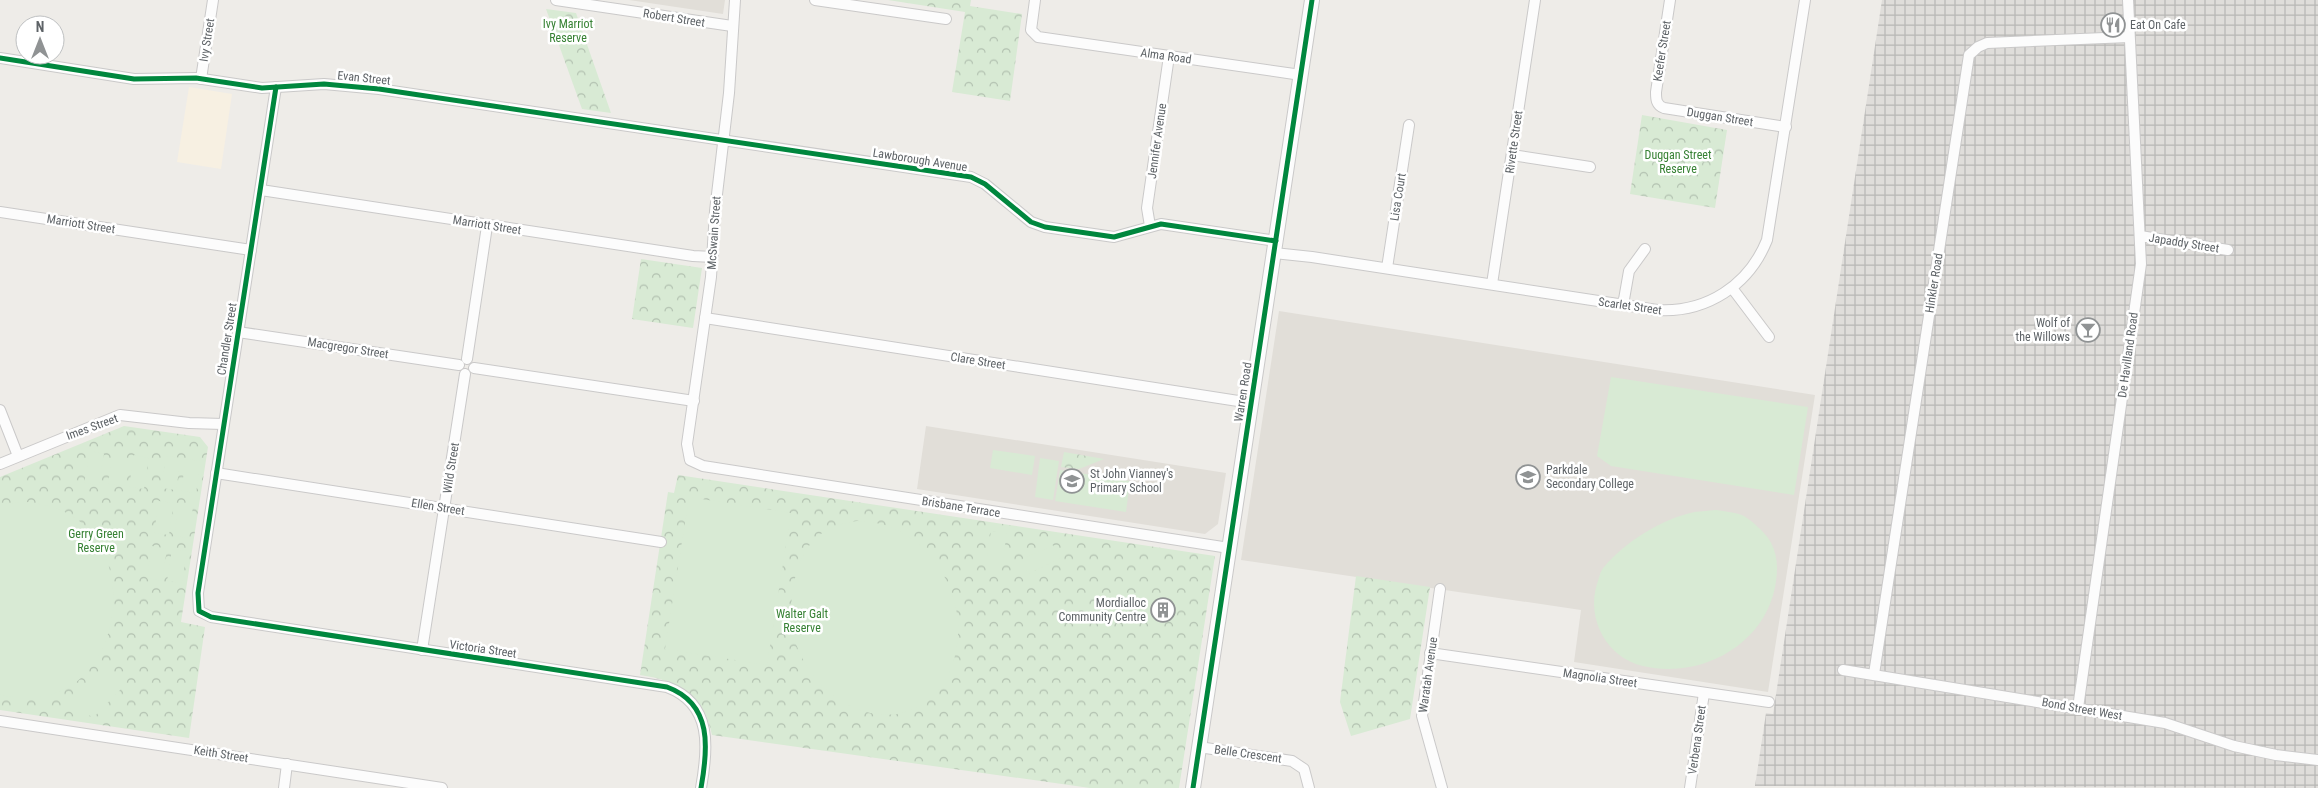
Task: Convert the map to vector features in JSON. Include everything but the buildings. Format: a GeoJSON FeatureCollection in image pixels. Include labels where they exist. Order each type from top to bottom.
{"type":"FeatureCollection","features":[{"type":"Feature","properties":{"kind":"street","name":"Ivy Street"},"geometry":{"type":"LineString","coordinates":[[201,79],[214,0]]}},
{"type":"Feature","properties":{"kind":"street","name":"Robert Street"},"geometry":{"type":"LineString","coordinates":[[556,0],[732,26]]}},
{"type":"Feature","properties":{"kind":"street","name":"McSwain Street"},"geometry":{"type":"LineString","coordinates":[[693,462],[686,450],[713,257],[715,211],[729,93],[735,0]]}},
{"type":"Feature","properties":{"kind":"street"},"geometry":{"type":"LineString","coordinates":[[815,0],[946,19]]}},
{"type":"Feature","properties":{"kind":"street","name":"Alma Road"},"geometry":{"type":"LineString","coordinates":[[1035,0],[1032,33],[1042,38],[1301,75]]}},
{"type":"Feature","properties":{"kind":"street","name":"Warren Road"},"geometry":{"type":"LineString","coordinates":[[1193,788],[1312,0]]}},
{"type":"Feature","properties":{"kind":"street","name":"Rivette Street"},"geometry":{"type":"LineString","coordinates":[[1492,284],[1535,0]]}},
{"type":"Feature","properties":{"kind":"street","name":"Keefer Street"},"geometry":{"type":"LineString","coordinates":[[1657,102],[1656,92],[1670,0]]}},
{"type":"Feature","properties":{"kind":"street","name":"Scarlet Street"},"geometry":{"type":"LineString","coordinates":[[1275,247],[1312,257],[1663,311],[1683,309],[1711,301],[1732,288],[1751,270],[1767,240],[1805,0]]}},
{"type":"Feature","properties":{"kind":"street","name":"De Havilland Road"},"geometry":{"type":"LineString","coordinates":[[2078,708],[2141,264],[2128,0]]}},
{"type":"Feature","properties":{"kind":"street","name":"Hinkler Road"},"geometry":{"type":"LineString","coordinates":[[1874,674],[1969,55],[1978,47],[1987,43],[2129,36]]}},
{"type":"Feature","properties":{"kind":"street","name":"Jennifer Avenue"},"geometry":{"type":"LineString","coordinates":[[1150,226],[1147,208],[1169,56]]}},
{"type":"Feature","properties":{"kind":"street","name":"Evan Street"},"geometry":{"type":"LineString","coordinates":[[0,58],[134,79],[201,79],[245,86],[276,87],[316,84],[358,86],[724,141]]}},
{"type":"Feature","properties":{"kind":"street","name":"Chandler Street"},"geometry":{"type":"LineString","coordinates":[[198,594],[222,429],[262,190],[276,87]]}},
{"type":"Feature","properties":{"kind":"street","name":"Duggan Street"},"geometry":{"type":"LineString","coordinates":[[1657,102],[1664,108],[1786,127]]}},
{"type":"Feature","properties":{"kind":"street","name":"Lisa Court"},"geometry":{"type":"LineString","coordinates":[[1387,268],[1409,126]]}},
{"type":"Feature","properties":{"kind":"street","name":"Lawborough Avenue"},"geometry":{"type":"LineString","coordinates":[[724,141],[971,178],[985,184],[1031,222],[1045,227],[1114,237],[1150,226],[1168,225],[1275,247]]}},
{"type":"Feature","properties":{"kind":"street"},"geometry":{"type":"LineString","coordinates":[[1512,155],[1590,167]]}},
{"type":"Feature","properties":{"kind":"street","name":"Marriott Street"},"geometry":{"type":"LineString","coordinates":[[262,190],[488,226],[693,256],[713,257]]}},
{"type":"Feature","properties":{"kind":"street","name":"Marriott Street"},"geometry":{"type":"LineString","coordinates":[[0,212],[251,250]]}},
{"type":"Feature","properties":{"kind":"street","name":"Wild Street"},"geometry":{"type":"LineString","coordinates":[[422,650],[488,226]]}},
{"type":"Feature","properties":{"kind":"street","name":"Japaddy Street"},"geometry":{"type":"LineString","coordinates":[[2140,236],[2228,250]]}},
{"type":"Feature","properties":{"kind":"street"},"geometry":{"type":"LineString","coordinates":[[1623,305],[1629,272],[1645,248]]}},
{"type":"Feature","properties":{"kind":"street"},"geometry":{"type":"LineString","coordinates":[[1732,288],[1769,337]]}},
{"type":"Feature","properties":{"kind":"street","name":"Clare Street"},"geometry":{"type":"LineString","coordinates":[[705,318],[1251,403]]}},
{"type":"Feature","properties":{"kind":"street","name":"Macgregor Street"},"geometry":{"type":"LineString","coordinates":[[238,332],[694,401]]}},
{"type":"Feature","properties":{"kind":"street"},"geometry":{"type":"LineString","coordinates":[[0,410],[18,456]]}},
{"type":"Feature","properties":{"kind":"street","name":"Imes Street"},"geometry":{"type":"LineString","coordinates":[[0,464],[120,415],[222,429]]}},
{"type":"Feature","properties":{"kind":"street","name":"Brisbane Terrace"},"geometry":{"type":"LineString","coordinates":[[693,462],[1229,548]]}},
{"type":"Feature","properties":{"kind":"street","name":"Ellen Street"},"geometry":{"type":"LineString","coordinates":[[216,473],[661,542]]}},
{"type":"Feature","properties":{"kind":"street","name":"Waratah Avenue"},"geometry":{"type":"LineString","coordinates":[[1440,589],[1422,716],[1442,788]]}},
{"type":"Feature","properties":{"kind":"street","name":"Victoria Street"},"geometry":{"type":"LineString","coordinates":[[198,594],[199,611],[212,617],[655,684],[672,689],[693,705],[704,727],[707,750],[702,788]]}},
{"type":"Feature","properties":{"kind":"street","name":"Magnolia Street"},"geometry":{"type":"LineString","coordinates":[[1430,653],[1769,702]]}},
{"type":"Feature","properties":{"kind":"street","name":"Bond Street West"},"geometry":{"type":"LineString","coordinates":[[1843,670],[2165,723],[2234,746],[2276,755],[2318,760]]}},
{"type":"Feature","properties":{"kind":"street","name":"Verbena Street"},"geometry":{"type":"LineString","coordinates":[[1690,788],[1704,693]]}},
{"type":"Feature","properties":{"kind":"street","name":"Keith Street"},"geometry":{"type":"LineString","coordinates":[[0,720],[442,788]]}},
{"type":"Feature","properties":{"kind":"street","name":"Belle Crescent"},"geometry":{"type":"LineString","coordinates":[[1199,747],[1297,763],[1307,775],[1309,788]]}},
{"type":"Feature","properties":{"kind":"street"},"geometry":{"type":"LineString","coordinates":[[284,788],[287,764]]}},
{"type":"Feature","properties":{"kind":"shaded area"},"geometry":{"type":"Polygon","coordinates":[[[629,0],[725,0],[723,14],[629,0]]]}},
{"type":"Feature","properties":{"kind":"shaded area"},"geometry":{"type":"Polygon","coordinates":[[[1882,0],[2318,0],[2318,788],[1755,786],[1766,713],[1773,714],[1882,0]]]}},
{"type":"Feature","properties":{"kind":"shaded area"},"geometry":{"type":"Polygon","coordinates":[[[189,87],[232,94],[221,169],[177,162],[189,87]]]}},
{"type":"Feature","properties":{"kind":"shaded area","name":"Parkdale Secondary College"},"geometry":{"type":"Polygon","coordinates":[[[1279,311],[1815,395],[1768,692],[1574,662],[1581,610],[1241,560],[1279,311]]]}},
{"type":"Feature","properties":{"kind":"shaded area","name":"St John Vianney's Primary School"},"geometry":{"type":"Polygon","coordinates":[[[926,426],[1226,473],[1218,524],[1205,534],[917,489],[926,426]]]}},
{"type":"Feature","properties":{"kind":"green space"},"geometry":{"type":"Polygon","coordinates":[[[888,0],[971,0],[970,6],[1022,14],[1010,101],[952,92],[965,12],[888,0]]]}},
{"type":"Feature","properties":{"kind":"green space","name":"Ivy Marriot Reserve"},"geometry":{"type":"Polygon","coordinates":[[[546,9],[576,13],[611,113],[582,109],[546,9]]]}},
{"type":"Feature","properties":{"kind":"green space","name":"Duggan Street Reserve"},"geometry":{"type":"Polygon","coordinates":[[[1642,115],[1727,130],[1715,208],[1630,194],[1642,115]]]}},
{"type":"Feature","properties":{"kind":"green space"},"geometry":{"type":"Polygon","coordinates":[[[641,259],[702,268],[693,328],[632,319],[641,259]]]}},
{"type":"Feature","properties":{"kind":"green space"},"geometry":{"type":"Polygon","coordinates":[[[1611,377],[1808,407],[1794,495],[1611,466],[1597,456],[1611,377]]]}},
{"type":"Feature","properties":{"kind":"green space","name":"Gerry Green Reserve"},"geometry":{"type":"Polygon","coordinates":[[[124,426],[200,437],[208,447],[181,622],[205,627],[189,738],[0,710],[0,477],[124,426]]]}},
{"type":"Feature","properties":{"kind":"green space"},"geometry":{"type":"Polygon","coordinates":[[[993,450],[1035,456],[1032,475],[990,468],[993,450]]]}},
{"type":"Feature","properties":{"kind":"green space"},"geometry":{"type":"Polygon","coordinates":[[[90,451],[104,454],[99,485],[84,483],[90,451]]]}},
{"type":"Feature","properties":{"kind":"green space"},"geometry":{"type":"Polygon","coordinates":[[[113,452],[127,454],[123,486],[108,484],[113,452]]]}},
{"type":"Feature","properties":{"kind":"green space"},"geometry":{"type":"Polygon","coordinates":[[[1064,452],[1104,459],[1079,469],[1061,467],[1064,452]]]}},
{"type":"Feature","properties":{"kind":"green space"},"geometry":{"type":"Polygon","coordinates":[[[134,455],[149,458],[144,489],[129,487],[134,455]]]}},
{"type":"Feature","properties":{"kind":"green space"},"geometry":{"type":"Polygon","coordinates":[[[166,456],[181,458],[176,490],[161,488],[166,456]]]}},
{"type":"Feature","properties":{"kind":"green space"},"geometry":{"type":"Polygon","coordinates":[[[1040,458],[1059,461],[1053,500],[1035,497],[1040,458]]]}},
{"type":"Feature","properties":{"kind":"green space"},"geometry":{"type":"Polygon","coordinates":[[[186,459],[201,461],[196,493],[181,491],[186,459]]]}},
{"type":"Feature","properties":{"kind":"green space"},"geometry":{"type":"Polygon","coordinates":[[[1060,470],[1130,481],[1126,512],[1055,501],[1060,470]]]}},
{"type":"Feature","properties":{"kind":"green space","name":"Walter Galt Reserve"},"geometry":{"type":"Polygon","coordinates":[[[678,475],[1215,556],[1179,788],[1090,788],[712,735],[703,709],[688,692],[667,681],[640,675],[668,492],[674,493],[678,475]]]}},
{"type":"Feature","properties":{"kind":"green space"},"geometry":{"type":"Polygon","coordinates":[[[689,497],[791,513],[767,665],[665,649],[689,497]]]}},
{"type":"Feature","properties":{"kind":"green space"},"geometry":{"type":"Polygon","coordinates":[[[159,501],[174,503],[169,535],[154,533],[159,501]]]}},
{"type":"Feature","properties":{"kind":"green space"},"geometry":{"type":"Polygon","coordinates":[[[29,502],[55,508],[73,516],[98,542],[110,568],[113,598],[110,628],[99,655],[81,678],[57,693],[10,697],[0,694],[0,504],[29,502]]]}},
{"type":"Feature","properties":{"kind":"green space"},"geometry":{"type":"Polygon","coordinates":[[[179,504],[193,506],[189,538],[174,536],[179,504]]]}},
{"type":"Feature","properties":{"kind":"green space"},"geometry":{"type":"Polygon","coordinates":[[[1716,510],[1739,514],[1749,519],[1767,537],[1774,548],[1777,561],[1776,581],[1770,603],[1760,622],[1746,639],[1729,652],[1709,662],[1688,667],[1665,669],[1630,662],[1610,646],[1602,635],[1597,623],[1594,597],[1604,567],[1632,541],[1666,521],[1690,513],[1716,510]]]}},
{"type":"Feature","properties":{"kind":"green space"},"geometry":{"type":"Polygon","coordinates":[[[857,521],[885,525],[910,537],[930,555],[945,578],[955,604],[958,631],[955,658],[943,684],[929,700],[904,713],[880,714],[863,711],[847,704],[832,694],[808,668],[794,637],[791,621],[792,596],[794,581],[803,555],[818,536],[829,529],[857,521]]]}},
{"type":"Feature","properties":{"kind":"green space"},"geometry":{"type":"Polygon","coordinates":[[[991,531],[1007,533],[1001,570],[985,568],[991,531]]]}},
{"type":"Feature","properties":{"kind":"green space"},"geometry":{"type":"Polygon","coordinates":[[[1053,545],[1061,558],[1028,574],[1021,560],[1053,545]]]}},
{"type":"Feature","properties":{"kind":"green space"},"geometry":{"type":"Polygon","coordinates":[[[152,546],[167,549],[162,581],[147,578],[152,546]]]}},
{"type":"Feature","properties":{"kind":"green space"},"geometry":{"type":"Polygon","coordinates":[[[172,549],[187,551],[182,583],[167,581],[172,549]]]}},
{"type":"Feature","properties":{"kind":"green space"},"geometry":{"type":"Polygon","coordinates":[[[1356,576],[1430,587],[1410,719],[1351,736],[1340,702],[1356,576]]]}},
{"type":"Feature","properties":{"kind":"green space"},"geometry":{"type":"Polygon","coordinates":[[[105,671],[122,688],[93,718],[89,715],[86,718],[72,705],[105,671]]]}},
{"type":"Feature","properties":{"kind":"cycle path"},"geometry":{"type":"LineString","coordinates":[[1193,788],[1312,0]]}},
{"type":"Feature","properties":{"kind":"cycle path"},"geometry":{"type":"LineString","coordinates":[[0,58],[134,79],[196,78],[262,88],[324,84],[379,89],[971,177],[985,184],[1031,222],[1045,227],[1114,237],[1161,224],[1276,241]]}},
{"type":"Feature","properties":{"kind":"cycle path"},"geometry":{"type":"LineString","coordinates":[[276,87],[198,593],[199,611],[211,617],[667,687],[682,695],[693,704],[700,716],[704,729],[705,743],[701,788]]}},
{"type":"Feature","properties":{"kind":"place","name":"Eat On Cafe"},"geometry":{"type":"Point","coordinates":[2113,25]}},
{"type":"Feature","properties":{"kind":"place","name":"Wolf of the Willows"},"geometry":{"type":"Point","coordinates":[2088,330]}},
{"type":"Feature","properties":{"kind":"place","name":"Parkdale Secondary College"},"geometry":{"type":"Point","coordinates":[1528,477]}},
{"type":"Feature","properties":{"kind":"place","name":"St John Vianney's Primary School"},"geometry":{"type":"Point","coordinates":[1072,481]}},
{"type":"Feature","properties":{"kind":"place","name":"Mordialloc Community Centre"},"geometry":{"type":"Point","coordinates":[1163,610]}}]}
